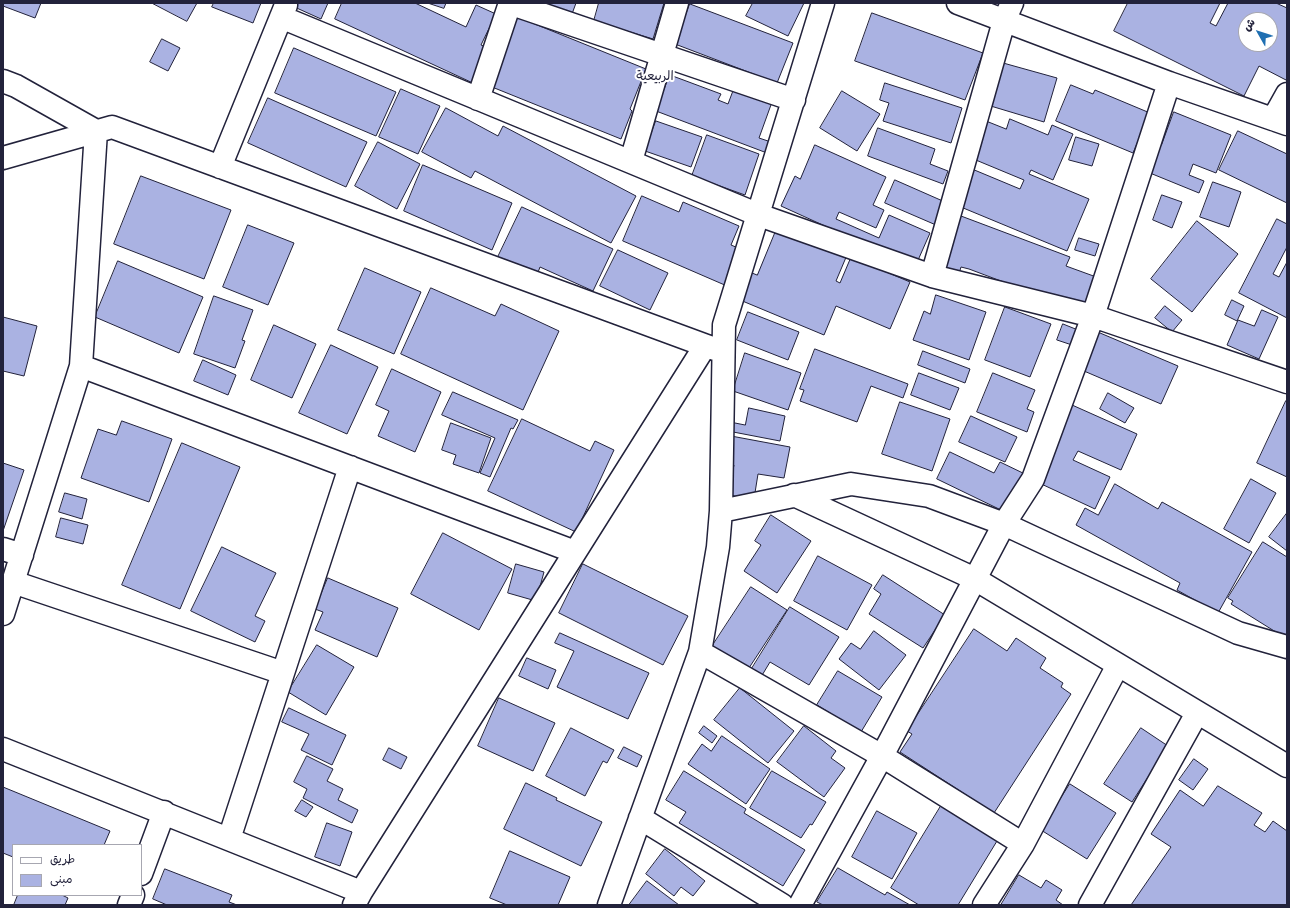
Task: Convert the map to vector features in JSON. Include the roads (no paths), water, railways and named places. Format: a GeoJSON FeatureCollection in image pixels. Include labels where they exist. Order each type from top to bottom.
{"type":"FeatureCollection","features":[{"type":"Feature","properties":{"kind":"street"},"geometry":{"type":"LineString","coordinates":[[478,99],[509,3],[794,100]]}},
{"type":"Feature","properties":{"kind":"street"},"geometry":{"type":"LineString","coordinates":[[631,161],[677,3]]}},
{"type":"Feature","properties":{"kind":"street"},"geometry":{"type":"LineString","coordinates":[[3,749],[229,839],[357,898],[575,552],[714,349],[724,325],[759,215],[823,3]]}},
{"type":"Feature","properties":{"kind":"street"},"geometry":{"type":"LineString","coordinates":[[958,3],[1008,12],[1169,83],[1280,122],[1287,94]]}},
{"type":"Feature","properties":{"kind":"street"},"geometry":{"type":"LineString","coordinates":[[220,167],[283,10],[478,99],[759,215],[932,276],[1093,316],[1287,382]]}},
{"type":"Feature","properties":{"kind":"street"},"geometry":{"type":"LineString","coordinates":[[932,276],[1008,12]]}},
{"type":"Feature","properties":{"kind":"street"},"geometry":{"type":"LineString","coordinates":[[3,81],[16,86],[96,131]]}},
{"type":"Feature","properties":{"kind":"street"},"geometry":{"type":"LineString","coordinates":[[800,905],[882,756],[1004,524],[1033,479],[1093,316],[1169,83]]}},
{"type":"Feature","properties":{"kind":"street"},"geometry":{"type":"LineString","coordinates":[[3,158],[112,127],[714,349]]}},
{"type":"Feature","properties":{"kind":"street"},"geometry":{"type":"LineString","coordinates":[[3,614],[13,582],[12,552],[80,366],[96,131]]}},
{"type":"Feature","properties":{"kind":"street"},"geometry":{"type":"LineString","coordinates":[[609,905],[700,652],[718,547],[721,511],[714,349]]}},
{"type":"Feature","properties":{"kind":"street"},"geometry":{"type":"LineString","coordinates":[[80,366],[575,552]]}},
{"type":"Feature","properties":{"kind":"street"},"geometry":{"type":"LineString","coordinates":[[229,839],[350,467]]}},
{"type":"Feature","properties":{"kind":"street"},"geometry":{"type":"LineString","coordinates":[[721,511],[851,484],[929,496],[1004,524],[1238,633],[1287,647]]}},
{"type":"Feature","properties":{"kind":"street"},"geometry":{"type":"LineString","coordinates":[[794,495],[975,579],[1287,766]]}},
{"type":"Feature","properties":{"kind":"street"},"geometry":{"type":"LineString","coordinates":[[13,582],[283,673]]}},
{"type":"Feature","properties":{"kind":"street"},"geometry":{"type":"LineString","coordinates":[[700,652],[882,756],[1023,844]]}},
{"type":"Feature","properties":{"kind":"street"},"geometry":{"type":"LineString","coordinates":[[984,905],[1023,844],[1118,664]]}},
{"type":"Feature","properties":{"kind":"street"},"geometry":{"type":"LineString","coordinates":[[1090,905],[1197,713]]}},
{"type":"Feature","properties":{"kind":"street"},"geometry":{"type":"LineString","coordinates":[[142,871],[164,812]]}},
{"type":"Feature","properties":{"kind":"street"},"geometry":{"type":"LineString","coordinates":[[640,818],[782,905]]}},
{"type":"Feature","properties":{"kind":"district","name":"الربيعية"},"geometry":{"type":"Point","coordinates":[655,77]}}]}
